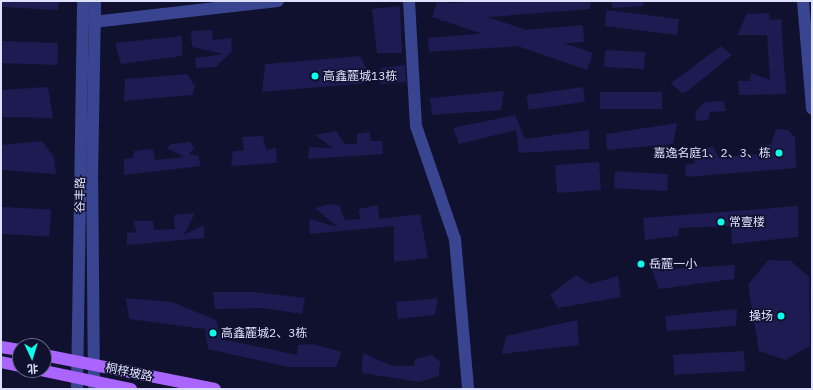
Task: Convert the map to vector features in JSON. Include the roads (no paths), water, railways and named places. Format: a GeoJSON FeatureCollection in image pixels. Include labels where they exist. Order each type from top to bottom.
{"type":"FeatureCollection","features":[{"type":"Feature","properties":{"kind":"main road"},"geometry":{"type":"LineString","coordinates":[[1,347],[12,349]]}},
{"type":"Feature","properties":{"kind":"main road","name":"桐梓坡路"},"geometry":{"type":"LineString","coordinates":[[52,356],[215,389]]}},
{"type":"Feature","properties":{"kind":"main road"},"geometry":{"type":"LineString","coordinates":[[1,362],[12,364]]}},
{"type":"Feature","properties":{"kind":"main road","name":"桐梓坡路"},"geometry":{"type":"LineString","coordinates":[[52,374],[77,383],[131,389]]}},
{"type":"Feature","properties":{"kind":"street","name":"谷丰路"},"geometry":{"type":"LineString","coordinates":[[77,383],[76,361],[83,1]]}},
{"type":"Feature","properties":{"kind":"street","name":"谷丰路"},"geometry":{"type":"LineString","coordinates":[[94,385],[93,22],[95,1]]}},
{"type":"Feature","properties":{"kind":"street"},"geometry":{"type":"LineString","coordinates":[[93,22],[278,1]]}},
{"type":"Feature","properties":{"kind":"street"},"geometry":{"type":"LineString","coordinates":[[409,1],[416,126],[455,239],[468,389]]}},
{"type":"Feature","properties":{"kind":"street"},"geometry":{"type":"LineString","coordinates":[[806,7],[809,37],[812,109]]}},
{"type":"Feature","properties":{"kind":"place","name":"高鑫麓城13栋"},"geometry":{"type":"Point","coordinates":[315,76]}},
{"type":"Feature","properties":{"kind":"place","name":"嘉逸名庭1、2、3、栋"},"geometry":{"type":"Point","coordinates":[779,153]}},
{"type":"Feature","properties":{"kind":"place","name":"常壹楼"},"geometry":{"type":"Point","coordinates":[721,222]}},
{"type":"Feature","properties":{"kind":"place","name":"岳麓一小"},"geometry":{"type":"Point","coordinates":[641,264]}},
{"type":"Feature","properties":{"kind":"place","name":"操场"},"geometry":{"type":"Point","coordinates":[781,316]}},
{"type":"Feature","properties":{"kind":"place","name":"高鑫麓城2、3栋"},"geometry":{"type":"Point","coordinates":[213,333]}}]}
